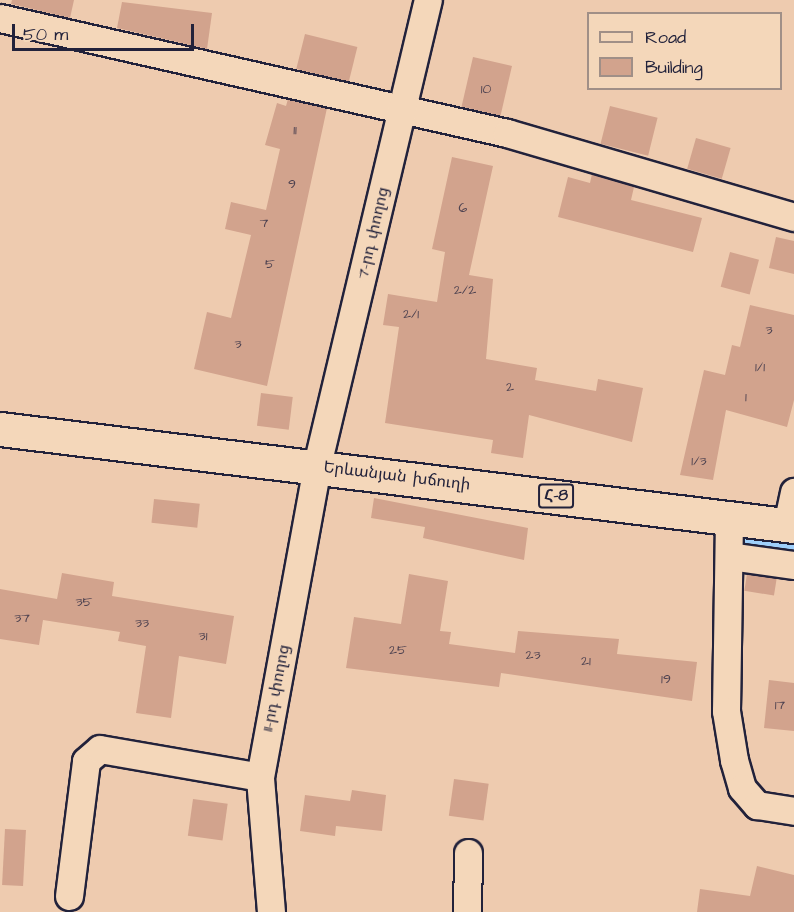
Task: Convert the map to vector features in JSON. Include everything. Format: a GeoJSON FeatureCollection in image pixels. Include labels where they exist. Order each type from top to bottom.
{"type":"FeatureCollection","features":[{"type":"Feature","properties":{"kind":"main road","name":"Երևանյան խճուղի"},"geometry":{"type":"LineString","coordinates":[[0,429],[317,465],[790,526]]}},
{"type":"Feature","properties":{"kind":"street","name":"7-րդ փողոց"},"geometry":{"type":"LineString","coordinates":[[317,465],[428,0]]}},
{"type":"Feature","properties":{"kind":"street"},"geometry":{"type":"LineString","coordinates":[[0,18],[220,65],[401,112],[507,133],[794,217]]}},
{"type":"Feature","properties":{"kind":"street","name":"11-րդ փողոց"},"geometry":{"type":"LineString","coordinates":[[271,912],[260,777],[317,465]]}},
{"type":"Feature","properties":{"kind":"street"},"geometry":{"type":"LineString","coordinates":[[790,526],[794,492]]}},
{"type":"Feature","properties":{"kind":"street"},"geometry":{"type":"LineString","coordinates":[[729,519],[726,711],[734,760],[742,788],[757,806],[794,811]]}},
{"type":"Feature","properties":{"kind":"street"},"geometry":{"type":"LineString","coordinates":[[729,556],[794,565]]}},
{"type":"Feature","properties":{"kind":"street"},"geometry":{"type":"LineString","coordinates":[[69,896],[86,761],[100,749],[260,777]]}},
{"type":"Feature","properties":{"kind":"street"},"geometry":{"type":"LineString","coordinates":[[467,912],[468,853]]}},
{"type":"Feature","properties":{"kind":"building"},"geometry":{"type":"Polygon","coordinates":[[[12,0],[74,0],[70,18],[11,4],[12,0]]]}},
{"type":"Feature","properties":{"kind":"building"},"geometry":{"type":"Polygon","coordinates":[[[122,2],[212,13],[207,49],[117,28],[122,2]]]}},
{"type":"Feature","properties":{"kind":"building"},"geometry":{"type":"Polygon","coordinates":[[[305,34],[357,47],[349,82],[296,69],[305,34]]]}},
{"type":"Feature","properties":{"kind":"building"},"geometry":{"type":"Polygon","coordinates":[[[473,57],[512,66],[501,116],[462,107],[473,57]]]}},
{"type":"Feature","properties":{"kind":"building"},"geometry":{"type":"Polygon","coordinates":[[[288,99],[327,108],[267,386],[194,369],[207,312],[231,318],[251,235],[225,229],[231,202],[266,210],[280,149],[265,145],[277,103],[286,106],[288,99]]]}},
{"type":"Feature","properties":{"kind":"building"},"geometry":{"type":"Polygon","coordinates":[[[610,106],[658,118],[648,156],[601,144],[610,106]]]}},
{"type":"Feature","properties":{"kind":"building"},"geometry":{"type":"Polygon","coordinates":[[[696,138],[731,148],[722,179],[687,169],[696,138]]]}},
{"type":"Feature","properties":{"kind":"building"},"geometry":{"type":"Polygon","coordinates":[[[452,157],[493,166],[469,275],[493,279],[486,359],[537,368],[535,380],[596,391],[598,379],[643,388],[632,442],[529,415],[523,458],[491,453],[493,440],[385,423],[399,327],[383,325],[388,294],[437,302],[445,252],[432,249],[452,157]]]}},
{"type":"Feature","properties":{"kind":"building"},"geometry":{"type":"Polygon","coordinates":[[[592,174],[634,187],[631,200],[702,218],[693,252],[558,217],[568,177],[590,183],[592,174]]]}},
{"type":"Feature","properties":{"kind":"building"},"geometry":{"type":"Polygon","coordinates":[[[776,237],[794,241],[794,274],[769,268],[776,237]]]}},
{"type":"Feature","properties":{"kind":"building"},"geometry":{"type":"Polygon","coordinates":[[[730,252],[759,260],[750,295],[721,287],[730,252]]]}},
{"type":"Feature","properties":{"kind":"building"},"geometry":{"type":"Polygon","coordinates":[[[750,305],[794,315],[794,400],[787,427],[726,410],[713,480],[680,475],[704,370],[725,375],[732,345],[740,347],[750,305]]]}},
{"type":"Feature","properties":{"kind":"building"},"geometry":{"type":"Polygon","coordinates":[[[261,393],[293,397],[289,430],[257,426],[261,393]]]}},
{"type":"Feature","properties":{"kind":"building"},"geometry":{"type":"Polygon","coordinates":[[[374,498],[528,528],[524,560],[423,538],[425,527],[371,518],[374,498]]]}},
{"type":"Feature","properties":{"kind":"building"},"geometry":{"type":"Polygon","coordinates":[[[154,499],[200,504],[197,528],[151,523],[154,499]]]}},
{"type":"Feature","properties":{"kind":"building"},"geometry":{"type":"Polygon","coordinates":[[[62,573],[114,582],[112,596],[234,616],[226,664],[179,656],[171,718],[136,713],[146,646],[118,641],[120,632],[43,620],[39,645],[0,639],[0,589],[57,599],[62,573]]]}},
{"type":"Feature","properties":{"kind":"building"},"geometry":{"type":"Polygon","coordinates":[[[409,574],[448,581],[440,631],[451,632],[449,644],[515,653],[518,631],[619,639],[617,654],[697,662],[692,701],[501,673],[499,687],[346,668],[354,617],[401,624],[409,574]]]}},
{"type":"Feature","properties":{"kind":"building"},"geometry":{"type":"Polygon","coordinates":[[[747,574],[777,579],[774,595],[744,591],[747,574]]]}},
{"type":"Feature","properties":{"kind":"building"},"geometry":{"type":"Polygon","coordinates":[[[769,680],[794,683],[794,731],[764,728],[769,680]]]}},
{"type":"Feature","properties":{"kind":"building"},"geometry":{"type":"Polygon","coordinates":[[[454,779],[489,784],[484,821],[449,816],[454,779]]]}},
{"type":"Feature","properties":{"kind":"building"},"geometry":{"type":"Polygon","coordinates":[[[352,790],[386,795],[382,831],[336,826],[335,836],[300,831],[305,795],[350,801],[352,790]]]}},
{"type":"Feature","properties":{"kind":"building"},"geometry":{"type":"Polygon","coordinates":[[[193,799],[228,804],[223,841],[188,836],[193,799]]]}},
{"type":"Feature","properties":{"kind":"building"},"geometry":{"type":"Polygon","coordinates":[[[5,829],[26,830],[23,886],[2,885],[5,829]]]}},
{"type":"Feature","properties":{"kind":"building"},"geometry":{"type":"Polygon","coordinates":[[[757,866],[794,875],[794,912],[697,912],[700,889],[750,896],[757,866]]]}},
{"type":"Feature","properties":{"kind":"waterway"},"geometry":{"type":"LineString","coordinates":[[741,542],[794,548]]}}]}
